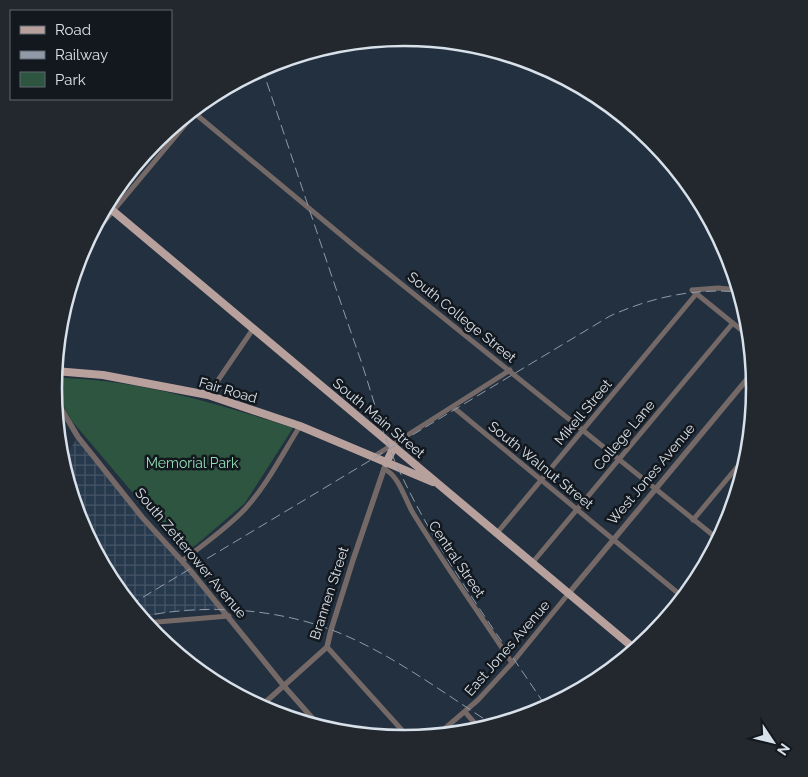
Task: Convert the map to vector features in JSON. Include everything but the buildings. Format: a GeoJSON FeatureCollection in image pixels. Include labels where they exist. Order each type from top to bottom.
{"type":"FeatureCollection","features":[{"type":"Feature","properties":{"kind":"main road","name":"South Main Street"},"geometry":{"type":"LineString","coordinates":[[113,211],[631,645]]}},
{"type":"Feature","properties":{"kind":"main road","name":"Fair Road"},"geometry":{"type":"LineString","coordinates":[[62,371],[103,374],[208,395],[300,426],[373,457],[385,466],[439,485]]}},
{"type":"Feature","properties":{"kind":"main road"},"geometry":{"type":"LineString","coordinates":[[385,466],[393,446]]}},
{"type":"Feature","properties":{"kind":"street","name":"South College Street"},"geometry":{"type":"LineString","coordinates":[[198,116],[713,535]]}},
{"type":"Feature","properties":{"kind":"street"},"geometry":{"type":"LineString","coordinates":[[108,218],[177,132]]}},
{"type":"Feature","properties":{"kind":"street"},"geometry":{"type":"LineString","coordinates":[[694,292],[718,288],[732,289]]}},
{"type":"Feature","properties":{"kind":"street"},"geometry":{"type":"LineString","coordinates":[[694,292],[741,330]]}},
{"type":"Feature","properties":{"kind":"street","name":"Mikell Street"},"geometry":{"type":"LineString","coordinates":[[497,532],[686,305],[694,292]]}},
{"type":"Feature","properties":{"kind":"street","name":"College Lane"},"geometry":{"type":"LineString","coordinates":[[533,562],[732,323]]}},
{"type":"Feature","properties":{"kind":"street"},"geometry":{"type":"LineString","coordinates":[[208,395],[253,329]]}},
{"type":"Feature","properties":{"kind":"street"},"geometry":{"type":"LineString","coordinates":[[373,457],[510,370]]}},
{"type":"Feature","properties":{"kind":"street","name":"West Jones Avenue"},"geometry":{"type":"LineString","coordinates":[[569,593],[746,380]]}},
{"type":"Feature","properties":{"kind":"street","name":"South Walnut Street"},"geometry":{"type":"LineString","coordinates":[[453,407],[679,593]]}},
{"type":"Feature","properties":{"kind":"street","name":"South Zetterower Avenue"},"geometry":{"type":"LineString","coordinates":[[62,410],[78,437],[142,517],[229,616],[284,686],[313,719]]}},
{"type":"Feature","properties":{"kind":"street"},"geometry":{"type":"LineString","coordinates":[[182,561],[223,530],[246,508],[259,492],[300,426]]}},
{"type":"Feature","properties":{"kind":"street","name":"Brannen Street"},"geometry":{"type":"LineString","coordinates":[[266,702],[327,647],[344,587],[385,466]]}},
{"type":"Feature","properties":{"kind":"street","name":"Central Street"},"geometry":{"type":"LineString","coordinates":[[385,466],[394,478],[412,512],[512,663]]}},
{"type":"Feature","properties":{"kind":"street"},"geometry":{"type":"LineString","coordinates":[[693,520],[737,467]]}},
{"type":"Feature","properties":{"kind":"street","name":"East Jones Avenue"},"geometry":{"type":"LineString","coordinates":[[445,728],[465,712],[512,663],[569,593]]}},
{"type":"Feature","properties":{"kind":"street"},"geometry":{"type":"LineString","coordinates":[[155,623],[229,616]]}},
{"type":"Feature","properties":{"kind":"street"},"geometry":{"type":"LineString","coordinates":[[327,647],[403,731]]}},
{"type":"Feature","properties":{"kind":"street"},"geometry":{"type":"LineString","coordinates":[[465,712],[475,723]]}},
{"type":"Feature","properties":{"kind":"shaded area"},"geometry":{"type":"Polygon","coordinates":[[[78,437],[142,517],[224,610],[173,612],[149,616],[119,579],[97,540],[80,499],[68,452],[78,437]]]}},
{"type":"Feature","properties":{"kind":"green space","name":"Memorial Park"},"geometry":{"type":"Polygon","coordinates":[[[64,378],[93,380],[180,395],[237,410],[293,428],[245,503],[196,545],[183,552],[72,421],[62,403],[62,380],[64,378]]]}},
{"type":"Feature","properties":{"kind":"railway"},"geometry":{"type":"LineString","coordinates":[[265,76],[392,455],[413,500],[430,530],[487,620],[542,701]]}},
{"type":"Feature","properties":{"kind":"railway"},"geometry":{"type":"LineString","coordinates":[[136,601],[610,316],[626,309],[674,295],[706,291],[732,292]]}},
{"type":"Feature","properties":{"kind":"railway"},"geometry":{"type":"LineString","coordinates":[[148,616],[190,610],[242,610],[293,618],[318,625],[362,643],[382,654],[487,720]]}}]}
